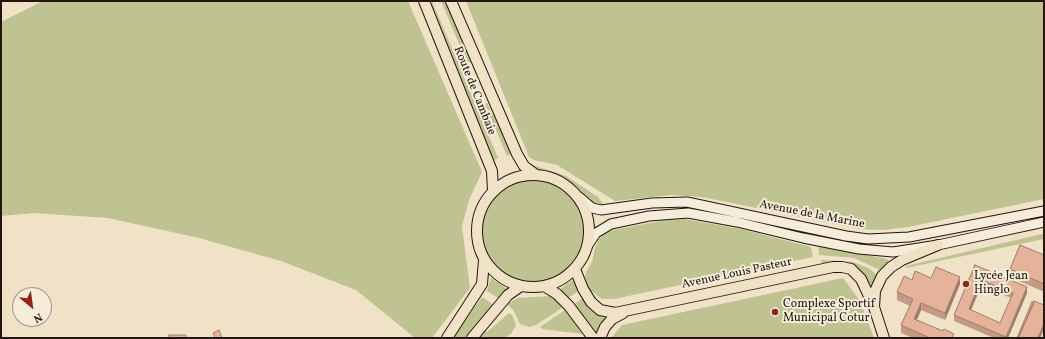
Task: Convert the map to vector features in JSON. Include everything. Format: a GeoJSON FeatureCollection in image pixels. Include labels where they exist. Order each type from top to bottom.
{"type":"FeatureCollection","features":[{"type":"Feature","properties":{"kind":"main road","name":"Route de Cambaie"},"geometry":{"type":"LineString","coordinates":[[424,1],[490,166],[493,191]]}},
{"type":"Feature","properties":{"kind":"main road","name":"Route de Cambaie"},"geometry":{"type":"LineString","coordinates":[[451,1],[517,154],[524,166],[536,175]]}},
{"type":"Feature","properties":{"kind":"main road"},"geometry":{"type":"LineString","coordinates":[[536,175],[552,178],[567,186],[579,197],[586,212],[590,228],[588,245],[583,258],[575,269],[556,283],[544,286],[521,286],[512,284],[496,274],[484,260],[479,248],[476,234],[478,219],[483,204],[493,191],[511,179],[536,175]]}},
{"type":"Feature","properties":{"kind":"main road","name":"Avenue de la Marine"},"geometry":{"type":"LineString","coordinates":[[579,197],[592,208],[601,210],[652,203],[687,202],[846,236],[868,239],[909,237],[1044,211]]}},
{"type":"Feature","properties":{"kind":"main road","name":"Avenue de la Marine"},"geometry":{"type":"LineString","coordinates":[[588,245],[596,233],[611,224],[649,216],[688,214],[737,222],[803,238],[875,252],[893,252],[938,246],[1044,222]]}},
{"type":"Feature","properties":{"kind":"main road"},"geometry":{"type":"LineString","coordinates":[[874,307],[875,291],[882,276],[891,267],[902,260],[938,246]]}},
{"type":"Feature","properties":{"kind":"main road"},"geometry":{"type":"LineString","coordinates":[[447,338],[482,284],[484,260]]}},
{"type":"Feature","properties":{"kind":"main road","name":"Avenue Louis Pasteur"},"geometry":{"type":"LineString","coordinates":[[575,269],[586,295],[591,302],[600,310],[615,313],[833,267],[851,269],[861,279],[874,307],[884,338]]}},
{"type":"Feature","properties":{"kind":"main road"},"geometry":{"type":"LineString","coordinates":[[472,338],[508,295],[521,286]]}},
{"type":"Feature","properties":{"kind":"main road"},"geometry":{"type":"LineString","coordinates":[[544,286],[557,294],[569,306],[593,338]]}},
{"type":"Feature","properties":{"kind":"main road"},"geometry":{"type":"LineString","coordinates":[[600,338],[605,327],[612,319],[629,311]]}},
{"type":"Feature","properties":{"kind":"green space"},"geometry":{"type":"Polygon","coordinates":[[[43,1],[408,1],[482,172],[469,200],[462,226],[470,288],[432,338],[415,338],[356,290],[281,261],[199,238],[108,218],[34,213],[1,216],[1,22],[43,1]]]}},
{"type":"Feature","properties":{"kind":"green space"},"geometry":{"type":"Polygon","coordinates":[[[427,1],[432,1],[498,158],[493,161],[427,1]]]}},
{"type":"Feature","properties":{"kind":"green space"},"geometry":{"type":"Polygon","coordinates":[[[441,1],[447,1],[472,61],[467,63],[441,1]]]}},
{"type":"Feature","properties":{"kind":"green space"},"geometry":{"type":"Polygon","coordinates":[[[466,1],[1044,1],[1044,199],[908,227],[883,230],[860,229],[702,197],[671,195],[615,201],[557,165],[534,160],[529,157],[466,1]]]}},
{"type":"Feature","properties":{"kind":"green space"},"geometry":{"type":"Polygon","coordinates":[[[487,103],[511,154],[507,156],[485,104],[487,103]]]}},
{"type":"Feature","properties":{"kind":"green space"},"geometry":{"type":"Polygon","coordinates":[[[527,163],[566,176],[598,197],[604,205],[595,204],[565,178],[550,172],[531,169],[527,163]]]}},
{"type":"Feature","properties":{"kind":"green space"},"geometry":{"type":"Polygon","coordinates":[[[534,180],[554,184],[571,195],[582,212],[586,232],[582,252],[571,269],[554,280],[534,284],[514,280],[497,269],[486,252],[482,232],[486,212],[497,195],[514,184],[534,180]]]}},
{"type":"Feature","properties":{"kind":"green space"},"geometry":{"type":"Polygon","coordinates":[[[684,219],[741,229],[811,247],[813,257],[614,299],[602,299],[590,290],[585,277],[592,262],[595,248],[599,239],[606,233],[613,230],[666,220],[684,219]]]}},
{"type":"Feature","properties":{"kind":"green space"},"geometry":{"type":"Polygon","coordinates":[[[1042,234],[1044,235],[1044,239],[906,268],[906,266],[1042,234]]]}},
{"type":"Feature","properties":{"kind":"green space"},"geometry":{"type":"Polygon","coordinates":[[[818,245],[887,259],[889,262],[880,270],[854,258],[819,255],[818,245]]]}},
{"type":"Feature","properties":{"kind":"green space"},"geometry":{"type":"Polygon","coordinates":[[[821,260],[853,262],[870,269],[878,276],[875,284],[868,285],[863,276],[822,265],[821,260]]]}},
{"type":"Feature","properties":{"kind":"green space"},"geometry":{"type":"Polygon","coordinates":[[[491,278],[508,290],[498,298],[487,291],[491,278]]]}},
{"type":"Feature","properties":{"kind":"green space"},"geometry":{"type":"Polygon","coordinates":[[[576,278],[580,290],[568,298],[559,290],[576,278]]]}},
{"type":"Feature","properties":{"kind":"green space","name":"Complexe Sportif Municipal Cotur"},"geometry":{"type":"Polygon","coordinates":[[[843,278],[860,301],[874,338],[611,338],[622,325],[843,278]]]}},
{"type":"Feature","properties":{"kind":"green space"},"geometry":{"type":"Polygon","coordinates":[[[552,296],[563,306],[562,308],[536,325],[529,327],[520,324],[514,311],[507,304],[518,298],[552,296]]]}},
{"type":"Feature","properties":{"kind":"green space"},"geometry":{"type":"Polygon","coordinates":[[[482,297],[494,305],[469,338],[453,338],[482,297]]]}},
{"type":"Feature","properties":{"kind":"green space"},"geometry":{"type":"Polygon","coordinates":[[[585,297],[595,312],[607,320],[597,333],[594,334],[573,305],[585,297]]]}},
{"type":"Feature","properties":{"kind":"green space"},"geometry":{"type":"Polygon","coordinates":[[[565,310],[582,334],[542,329],[540,327],[565,310]]]}},
{"type":"Feature","properties":{"kind":"green space"},"geometry":{"type":"Polygon","coordinates":[[[509,313],[512,315],[516,325],[511,334],[505,338],[478,338],[484,330],[487,332],[509,313]]]}},
{"type":"Feature","properties":{"kind":"building"},"geometry":{"type":"Polygon","coordinates":[[[1020,245],[1044,255],[1044,284],[1010,269],[1020,245]]]}},
{"type":"Feature","properties":{"kind":"building"},"geometry":{"type":"Polygon","coordinates":[[[975,265],[1027,287],[1006,337],[954,315],[975,265]],[[981,280],[969,309],[1000,323],[1013,293],[981,280]]]}},
{"type":"Feature","properties":{"kind":"building"},"geometry":{"type":"Polygon","coordinates":[[[936,267],[960,277],[945,313],[921,303],[914,319],[954,334],[952,338],[930,338],[901,325],[913,299],[897,292],[904,276],[912,280],[915,271],[931,278],[936,267]]]}},
{"type":"Feature","properties":{"kind":"building"},"geometry":{"type":"Polygon","coordinates":[[[1034,301],[1044,305],[1044,323],[1038,338],[1018,338],[1034,301]]]}},
{"type":"Feature","properties":{"kind":"building"},"geometry":{"type":"Polygon","coordinates":[[[1032,302],[1034,303],[1017,338],[1032,302]]]}},
{"type":"Feature","properties":{"kind":"building"},"geometry":{"type":"Polygon","coordinates":[[[219,330],[222,338],[215,338],[213,333],[219,330]]]}},
{"type":"Feature","properties":{"kind":"building"},"geometry":{"type":"Polygon","coordinates":[[[169,335],[186,335],[186,338],[169,338],[169,335]]]}},
{"type":"Feature","properties":{"kind":"place","name":"Lycée Jean Hinglo"},"geometry":{"type":"Point","coordinates":[966,284]}},
{"type":"Feature","properties":{"kind":"place","name":"Complexe Sportif Municipal Cotur"},"geometry":{"type":"Point","coordinates":[775,312]}}]}
